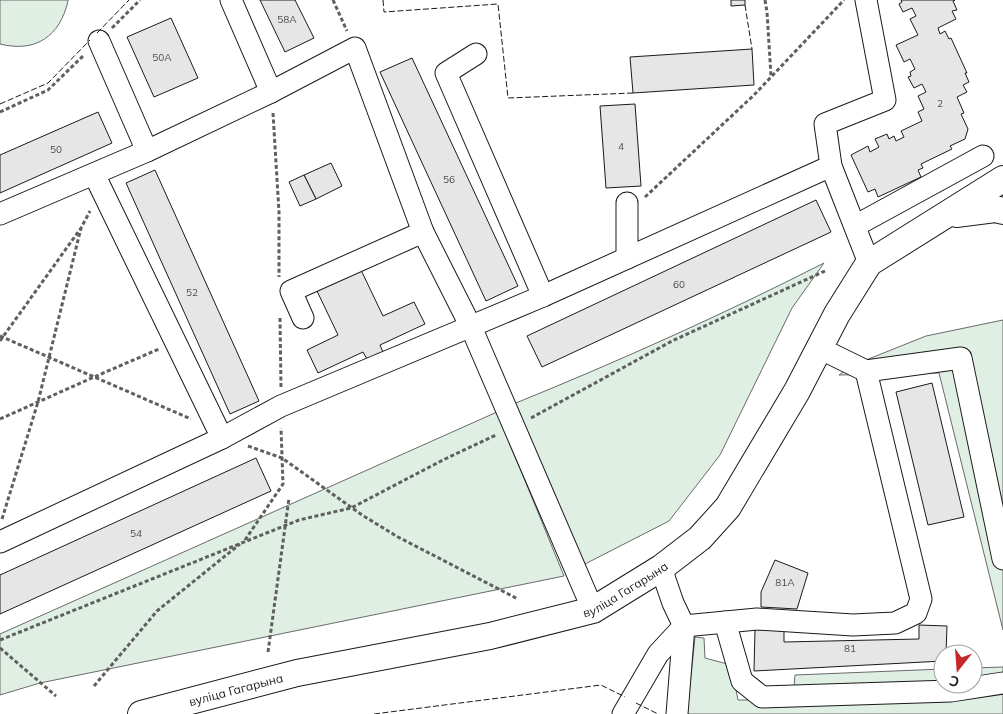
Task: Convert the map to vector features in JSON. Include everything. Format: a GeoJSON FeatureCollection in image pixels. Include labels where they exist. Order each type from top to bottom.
{"type":"FeatureCollection","features":[{"type":"Feature","properties":{"kind":"main road","name":"вуліца Гагарына"},"geometry":{"type":"LineString","coordinates":[[141,714],[297,672],[490,636],[593,610],[660,568],[700,538],[728,508],[797,391],[837,314],[869,264],[1003,179]]}},
{"type":"Feature","properties":{"kind":"main road"},"geometry":{"type":"LineString","coordinates":[[943,216],[995,209],[1003,210]]}},
{"type":"Feature","properties":{"kind":"lane"},"geometry":{"type":"LineString","coordinates":[[231,0],[271,92]]}},
{"type":"Feature","properties":{"kind":"lane"},"geometry":{"type":"LineString","coordinates":[[866,0],[885,100],[826,124],[831,166],[869,264]]}},
{"type":"Feature","properties":{"kind":"lane"},"geometry":{"type":"LineString","coordinates":[[99,41],[147,151]]}},
{"type":"Feature","properties":{"kind":"lane"},"geometry":{"type":"LineString","coordinates":[[0,214],[98,182],[147,151],[271,92],[355,48],[423,232],[471,327],[593,610]]}},
{"type":"Feature","properties":{"kind":"lane"},"geometry":{"type":"LineString","coordinates":[[476,54],[446,73],[543,296]]}},
{"type":"Feature","properties":{"kind":"lane"},"geometry":{"type":"LineString","coordinates":[[855,226],[983,156]]}},
{"type":"Feature","properties":{"kind":"lane"},"geometry":{"type":"LineString","coordinates":[[0,542],[222,438],[281,406],[543,296],[831,166]]}},
{"type":"Feature","properties":{"kind":"lane"},"geometry":{"type":"LineString","coordinates":[[98,182],[222,438]]}},
{"type":"Feature","properties":{"kind":"lane"},"geometry":{"type":"LineString","coordinates":[[627,208],[627,258]]}},
{"type":"Feature","properties":{"kind":"lane"},"geometry":{"type":"LineString","coordinates":[[303,318],[291,291],[423,232]]}},
{"type":"Feature","properties":{"kind":"lane"},"geometry":{"type":"LineString","coordinates":[[819,348],[866,371],[962,358],[1003,559]]}},
{"type":"Feature","properties":{"kind":"lane"},"geometry":{"type":"LineString","coordinates":[[622,714],[658,654],[684,626],[757,619],[853,625],[895,623],[916,613],[921,599],[866,371]]}},
{"type":"Feature","properties":{"kind":"lane"},"geometry":{"type":"LineString","coordinates":[[660,568],[684,626],[677,714]]}},
{"type":"Feature","properties":{"kind":"lane"},"geometry":{"type":"LineString","coordinates":[[725,622],[742,681],[762,696],[951,691],[1003,683]]}},
{"type":"Feature","properties":{"kind":"path"},"geometry":{"type":"LineString","coordinates":[[0,112],[48,90],[140,0]]}},
{"type":"Feature","properties":{"kind":"path"},"geometry":{"type":"LineString","coordinates":[[765,0],[771,76]]}},
{"type":"Feature","properties":{"kind":"path"},"geometry":{"type":"LineString","coordinates":[[627,208],[754,95],[844,0]]}},
{"type":"Feature","properties":{"kind":"path"},"geometry":{"type":"LineString","coordinates":[[334,1],[355,48]]}},
{"type":"Feature","properties":{"kind":"path"},"geometry":{"type":"LineString","coordinates":[[0,527],[38,402],[80,228],[98,182]]}},
{"type":"Feature","properties":{"kind":"path"},"geometry":{"type":"LineString","coordinates":[[0,341],[1,336],[80,228]]}},
{"type":"Feature","properties":{"kind":"path"},"geometry":{"type":"LineString","coordinates":[[0,640],[299,520],[352,508],[445,459],[514,427],[672,341],[825,271]]}},
{"type":"Feature","properties":{"kind":"path"},"geometry":{"type":"LineString","coordinates":[[1,336],[199,422],[222,438],[282,458],[352,508],[398,537],[518,599]]}},
{"type":"Feature","properties":{"kind":"path"},"geometry":{"type":"LineString","coordinates":[[0,419],[94,376],[176,342]]}},
{"type":"Feature","properties":{"kind":"path"},"geometry":{"type":"LineString","coordinates":[[94,686],[157,612],[244,541],[283,484]]}},
{"type":"Feature","properties":{"kind":"path"},"geometry":{"type":"LineString","coordinates":[[268,652],[289,498]]}},
{"type":"Feature","properties":{"kind":"path"},"geometry":{"type":"LineString","coordinates":[[0,648],[56,696]]}},
{"type":"Feature","properties":{"kind":"green space"},"geometry":{"type":"Polygon","coordinates":[[[0,0],[68,1],[59,24],[44,39],[35,44],[13,46],[0,44],[0,0]]]}},
{"type":"Feature","properties":{"kind":"green space"},"geometry":{"type":"Polygon","coordinates":[[[824,263],[792,308],[720,455],[669,521],[585,564],[511,405],[669,337],[824,263]]]}},
{"type":"Feature","properties":{"kind":"green space"},"geometry":{"type":"Polygon","coordinates":[[[1003,320],[1003,630],[939,373],[839,375],[851,366],[926,336],[1003,320]]]}},
{"type":"Feature","properties":{"kind":"green space"},"geometry":{"type":"Polygon","coordinates":[[[497,412],[564,576],[40,683],[0,695],[0,634],[497,412]]]}},
{"type":"Feature","properties":{"kind":"green space"},"geometry":{"type":"Polygon","coordinates":[[[695,637],[704,638],[705,658],[731,665],[738,700],[793,700],[795,675],[933,669],[933,694],[983,694],[983,668],[1003,667],[1003,714],[687,714],[695,637]]]}},
{"type":"Feature","properties":{"kind":"building"},"geometry":{"type":"Polygon","coordinates":[[[260,0],[295,0],[314,38],[285,52],[260,0]]]}},
{"type":"Feature","properties":{"kind":"building"},"geometry":{"type":"Polygon","coordinates":[[[731,0],[745,0],[745,5],[731,6],[731,0]]]}},
{"type":"Feature","properties":{"kind":"building"},"geometry":{"type":"Polygon","coordinates":[[[901,0],[955,0],[953,1],[957,10],[952,11],[956,19],[938,28],[940,34],[945,31],[949,39],[951,38],[967,73],[965,73],[969,82],[963,85],[967,92],[957,97],[964,113],[961,114],[968,129],[965,139],[950,146],[952,149],[921,164],[923,168],[918,170],[921,177],[878,197],[875,189],[868,192],[851,155],[868,146],[870,152],[879,147],[875,139],[887,134],[889,139],[894,136],[896,141],[904,137],[901,131],[922,121],[918,112],[924,109],[918,96],[926,92],[922,84],[914,88],[908,77],[911,76],[910,72],[915,69],[910,59],[904,62],[896,45],[918,35],[910,19],[916,16],[912,8],[903,12],[899,4],[902,2],[901,0]]]}},
{"type":"Feature","properties":{"kind":"building"},"geometry":{"type":"Polygon","coordinates":[[[171,18],[198,78],[154,97],[127,37],[171,18]]]}},
{"type":"Feature","properties":{"kind":"building"},"geometry":{"type":"Polygon","coordinates":[[[752,49],[754,85],[633,93],[630,57],[752,49]]]}},
{"type":"Feature","properties":{"kind":"building"},"geometry":{"type":"Polygon","coordinates":[[[412,58],[518,286],[486,301],[380,72],[412,58]]]}},
{"type":"Feature","properties":{"kind":"building"},"geometry":{"type":"Polygon","coordinates":[[[635,104],[641,186],[606,188],[600,106],[635,104]]]}},
{"type":"Feature","properties":{"kind":"building"},"geometry":{"type":"Polygon","coordinates":[[[98,112],[112,143],[0,193],[0,155],[98,112]]]}},
{"type":"Feature","properties":{"kind":"building"},"geometry":{"type":"Polygon","coordinates":[[[331,163],[342,186],[316,199],[304,175],[331,163]]]}},
{"type":"Feature","properties":{"kind":"building"},"geometry":{"type":"Polygon","coordinates":[[[155,170],[259,401],[230,414],[126,183],[155,170]]]}},
{"type":"Feature","properties":{"kind":"building"},"geometry":{"type":"Polygon","coordinates":[[[304,175],[316,199],[300,206],[289,182],[304,175]]]}},
{"type":"Feature","properties":{"kind":"building"},"geometry":{"type":"Polygon","coordinates":[[[816,200],[831,232],[542,367],[527,336],[816,200]]]}},
{"type":"Feature","properties":{"kind":"building"},"geometry":{"type":"Polygon","coordinates":[[[361,270],[383,316],[414,302],[425,324],[380,345],[383,352],[367,359],[363,352],[318,373],[307,350],[338,335],[317,291],[361,270]]]}},
{"type":"Feature","properties":{"kind":"building"},"geometry":{"type":"Polygon","coordinates":[[[932,383],[964,517],[928,525],[896,392],[932,383]]]}},
{"type":"Feature","properties":{"kind":"building"},"geometry":{"type":"Polygon","coordinates":[[[256,458],[271,491],[0,614],[0,575],[256,458]]]}},
{"type":"Feature","properties":{"kind":"building"},"geometry":{"type":"Polygon","coordinates":[[[775,560],[808,573],[797,609],[761,607],[761,592],[775,560]]]}},
{"type":"Feature","properties":{"kind":"building"},"geometry":{"type":"Polygon","coordinates":[[[919,625],[947,626],[946,644],[933,644],[933,662],[754,671],[755,629],[784,629],[784,642],[919,639],[919,625]]]}},
{"type":"Feature","properties":{"kind":"fence"},"geometry":{"type":"LineString","coordinates":[[97,33],[129,0]]}},
{"type":"Feature","properties":{"kind":"fence"},"geometry":{"type":"LineString","coordinates":[[383,0],[384,12],[498,4],[508,98],[633,93]]}},
{"type":"Feature","properties":{"kind":"fence"},"geometry":{"type":"LineString","coordinates":[[745,5],[752,49]]}},
{"type":"Feature","properties":{"kind":"fence"},"geometry":{"type":"LineString","coordinates":[[0,104],[48,83],[90,40]]}},
{"type":"Feature","properties":{"kind":"fence"},"geometry":{"type":"LineString","coordinates":[[374,714],[601,685],[625,697]]}},
{"type":"Feature","properties":{"kind":"fence"},"geometry":{"type":"LineString","coordinates":[[636,703],[658,714]]}}]}
